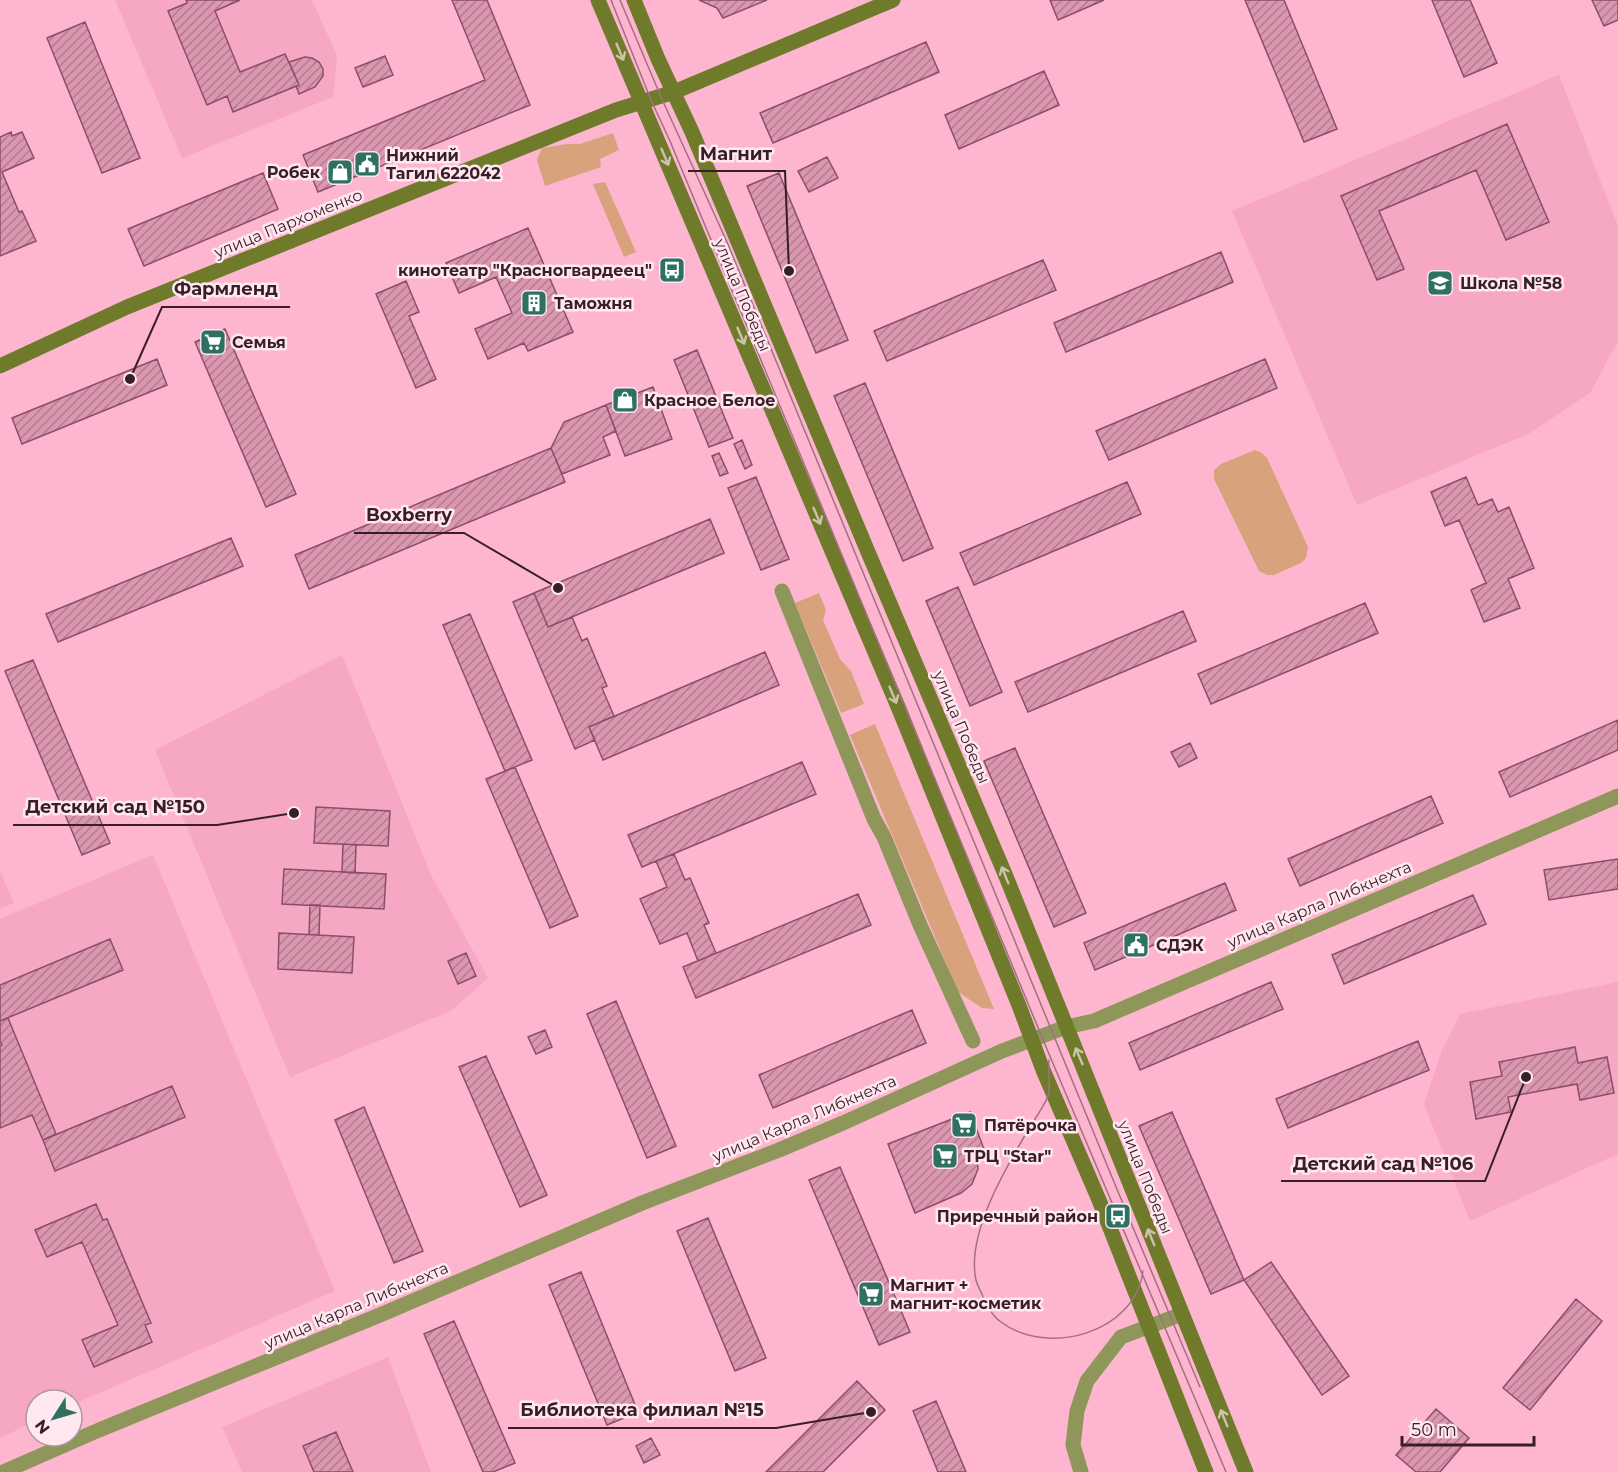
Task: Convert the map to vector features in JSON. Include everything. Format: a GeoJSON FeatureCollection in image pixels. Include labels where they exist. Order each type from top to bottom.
{"type":"FeatureCollection","features":[{"type":"Feature","properties":{"kind":"main road","name":"улица Победы"},"geometry":{"type":"LineString","coordinates":[[598,0],[899,709],[1020,1008],[1031,1041],[1099,1200],[1206,1472]]}},
{"type":"Feature","properties":{"kind":"main road","name":"улица Победы"},"geometry":{"type":"LineString","coordinates":[[634,0],[692,132],[1005,874],[1246,1472]]}},
{"type":"Feature","properties":{"kind":"main road","name":"улица Пархоменко"},"geometry":{"type":"LineString","coordinates":[[0,366],[127,307],[616,110],[674,92],[893,0]]}},
{"type":"Feature","properties":{"kind":"street"},"geometry":{"type":"LineString","coordinates":[[782,591],[874,819],[884,837],[920,925],[973,1041]]}},
{"type":"Feature","properties":{"kind":"street","name":"улица Карла Либкнехта"},"geometry":{"type":"LineString","coordinates":[[3,1472],[110,1425],[380,1315],[642,1203],[843,1124],[1002,1051],[1066,1027],[1094,1021],[1618,796]]}},
{"type":"Feature","properties":{"kind":"street"},"geometry":{"type":"LineString","coordinates":[[1081,1472],[1073,1444],[1077,1411],[1087,1381],[1121,1337],[1182,1314]]}},
{"type":"Feature","properties":{"kind":"shaded area"},"geometry":{"type":"Polygon","coordinates":[[[115,0],[312,0],[337,56],[333,97],[182,158],[115,0]]]}},
{"type":"Feature","properties":{"kind":"shaded area","name":"Школа №58"},"geometry":{"type":"Polygon","coordinates":[[[1559,75],[1618,226],[1618,341],[1590,393],[1530,433],[1357,505],[1232,211],[1559,75]]]}},
{"type":"Feature","properties":{"kind":"shaded area"},"geometry":{"type":"Polygon","coordinates":[[[613,133],[619,150],[600,159],[601,167],[545,186],[537,160],[542,148],[580,144],[613,133]]]}},
{"type":"Feature","properties":{"kind":"shaded area"},"geometry":{"type":"Polygon","coordinates":[[[605,182],[636,252],[624,257],[593,184],[605,182]]]}},
{"type":"Feature","properties":{"kind":"shaded area"},"geometry":{"type":"Polygon","coordinates":[[[1255,450],[1267,458],[1308,547],[1306,558],[1301,563],[1274,575],[1267,575],[1259,571],[1214,479],[1214,470],[1221,464],[1255,450]]]}},
{"type":"Feature","properties":{"kind":"shaded area"},"geometry":{"type":"Polygon","coordinates":[[[819,593],[826,610],[823,620],[840,659],[851,671],[864,704],[841,713],[795,603],[819,593]]]}},
{"type":"Feature","properties":{"kind":"shaded area"},"geometry":{"type":"Polygon","coordinates":[[[342,655],[432,877],[488,978],[451,1011],[290,1077],[155,750],[342,655]]]}},
{"type":"Feature","properties":{"kind":"shaded area"},"geometry":{"type":"Polygon","coordinates":[[[875,724],[994,1009],[982,1008],[958,992],[850,735],[875,724]]]}},
{"type":"Feature","properties":{"kind":"shaded area"},"geometry":{"type":"Polygon","coordinates":[[[153,855],[335,1291],[84,1400],[84,1388],[24,1388],[24,1427],[0,1438],[0,919],[153,855]]]}},
{"type":"Feature","properties":{"kind":"shaded area"},"geometry":{"type":"Polygon","coordinates":[[[0,871],[14,903],[0,909],[0,871]]]}},
{"type":"Feature","properties":{"kind":"shaded area"},"geometry":{"type":"Polygon","coordinates":[[[1618,982],[1618,1154],[1470,1221],[1424,1104],[1442,1050],[1460,1014],[1618,982]]]}},
{"type":"Feature","properties":{"kind":"shaded area"},"geometry":{"type":"Polygon","coordinates":[[[388,1357],[431,1472],[242,1472],[222,1427],[388,1357]]]}},
{"type":"Feature","properties":{"kind":"building"},"geometry":{"type":"Polygon","coordinates":[[[186,0],[240,0],[215,11],[240,72],[285,54],[299,85],[233,112],[227,96],[207,105],[168,11],[187,3],[186,0]]]}},
{"type":"Feature","properties":{"kind":"building"},"geometry":{"type":"Polygon","coordinates":[[[452,0],[487,0],[530,105],[318,192],[303,155],[485,80],[452,0]]]}},
{"type":"Feature","properties":{"kind":"building"},"geometry":{"type":"Polygon","coordinates":[[[699,0],[767,0],[723,18],[717,8],[699,0]]]}},
{"type":"Feature","properties":{"kind":"building"},"geometry":{"type":"Polygon","coordinates":[[[1050,0],[1104,0],[1058,20],[1050,0]]]}},
{"type":"Feature","properties":{"kind":"building"},"geometry":{"type":"Polygon","coordinates":[[[1245,0],[1284,0],[1337,129],[1304,142],[1245,0]]]}},
{"type":"Feature","properties":{"kind":"building"},"geometry":{"type":"Polygon","coordinates":[[[1432,0],[1470,0],[1497,63],[1464,77],[1432,0]]]}},
{"type":"Feature","properties":{"kind":"building"},"geometry":{"type":"Polygon","coordinates":[[[1592,0],[1618,0],[1618,20],[1604,26],[1592,0]]]}},
{"type":"Feature","properties":{"kind":"building"},"geometry":{"type":"Polygon","coordinates":[[[85,22],[140,158],[102,173],[47,38],[85,22]]]}},
{"type":"Feature","properties":{"kind":"building"},"geometry":{"type":"Polygon","coordinates":[[[926,42],[939,72],[773,143],[760,113],[926,42]]]}},
{"type":"Feature","properties":{"kind":"building"},"geometry":{"type":"Polygon","coordinates":[[[385,56],[393,75],[363,87],[355,68],[385,56]]]}},
{"type":"Feature","properties":{"kind":"building"},"geometry":{"type":"Polygon","coordinates":[[[305,57],[319,62],[323,69],[323,76],[315,87],[299,94],[296,86],[299,85],[289,62],[305,57]]]}},
{"type":"Feature","properties":{"kind":"building"},"geometry":{"type":"Polygon","coordinates":[[[1044,71],[1059,105],[959,149],[945,115],[1044,71]]]}},
{"type":"Feature","properties":{"kind":"building"},"geometry":{"type":"Polygon","coordinates":[[[1507,124],[1549,222],[1506,240],[1476,170],[1379,211],[1404,269],[1377,280],[1341,196],[1507,124]]]}},
{"type":"Feature","properties":{"kind":"building"},"geometry":{"type":"Polygon","coordinates":[[[11,132],[12,136],[22,132],[34,158],[2,172],[19,212],[22,211],[36,241],[0,256],[0,137],[11,132]]]}},
{"type":"Feature","properties":{"kind":"building"},"geometry":{"type":"Polygon","coordinates":[[[827,157],[838,178],[809,192],[798,171],[827,157]]]}},
{"type":"Feature","properties":{"kind":"building"},"geometry":{"type":"Polygon","coordinates":[[[263,173],[278,209],[144,266],[128,229],[263,173]]]}},
{"type":"Feature","properties":{"kind":"building"},"geometry":{"type":"Polygon","coordinates":[[[779,173],[848,340],[816,353],[747,186],[779,173]]]}},
{"type":"Feature","properties":{"kind":"building","name":"Таможня"},"geometry":{"type":"Polygon","coordinates":[[[528,228],[573,332],[528,351],[524,343],[488,359],[475,329],[512,313],[496,277],[459,293],[446,263],[528,228]]]}},
{"type":"Feature","properties":{"kind":"building"},"geometry":{"type":"Polygon","coordinates":[[[1221,252],[1233,282],[1066,352],[1054,323],[1221,252]]]}},
{"type":"Feature","properties":{"kind":"building"},"geometry":{"type":"Polygon","coordinates":[[[1043,260],[1056,290],[887,361],[874,331],[1043,260]]]}},
{"type":"Feature","properties":{"kind":"building"},"geometry":{"type":"Polygon","coordinates":[[[406,281],[419,312],[409,316],[436,379],[416,388],[376,294],[406,281]]]}},
{"type":"Feature","properties":{"kind":"building"},"geometry":{"type":"Polygon","coordinates":[[[225,329],[296,494],[266,507],[195,342],[225,329]]]}},
{"type":"Feature","properties":{"kind":"building"},"geometry":{"type":"Polygon","coordinates":[[[697,350],[733,438],[709,447],[674,360],[697,350]]]}},
{"type":"Feature","properties":{"kind":"building"},"geometry":{"type":"Polygon","coordinates":[[[157,359],[167,385],[22,444],[12,418],[157,359]]]}},
{"type":"Feature","properties":{"kind":"building"},"geometry":{"type":"Polygon","coordinates":[[[1265,359],[1277,388],[1109,460],[1096,431],[1265,359]]]}},
{"type":"Feature","properties":{"kind":"building"},"geometry":{"type":"Polygon","coordinates":[[[865,383],[933,548],[903,561],[834,396],[865,383]]]}},
{"type":"Feature","properties":{"kind":"building"},"geometry":{"type":"Polygon","coordinates":[[[653,387],[672,439],[625,456],[606,405],[653,387]]]}},
{"type":"Feature","properties":{"kind":"building"},"geometry":{"type":"Polygon","coordinates":[[[606,405],[616,431],[603,437],[610,455],[562,474],[551,448],[564,422],[606,405]]]}},
{"type":"Feature","properties":{"kind":"building"},"geometry":{"type":"Polygon","coordinates":[[[742,440],[752,465],[745,469],[734,444],[742,440]]]}},
{"type":"Feature","properties":{"kind":"building"},"geometry":{"type":"Polygon","coordinates":[[[551,448],[565,482],[309,589],[295,555],[551,448]]]}},
{"type":"Feature","properties":{"kind":"building"},"geometry":{"type":"Polygon","coordinates":[[[719,453],[728,473],[720,476],[712,456],[719,453]]]}},
{"type":"Feature","properties":{"kind":"building"},"geometry":{"type":"Polygon","coordinates":[[[756,477],[789,559],[761,570],[728,488],[756,477]]]}},
{"type":"Feature","properties":{"kind":"building"},"geometry":{"type":"Polygon","coordinates":[[[1466,477],[1478,505],[1492,499],[1498,512],[1509,507],[1534,568],[1508,579],[1520,608],[1484,622],[1471,590],[1486,583],[1459,520],[1445,526],[1431,492],[1466,477]]]}},
{"type":"Feature","properties":{"kind":"building"},"geometry":{"type":"Polygon","coordinates":[[[1127,482],[1141,514],[974,585],[960,553],[1127,482]]]}},
{"type":"Feature","properties":{"kind":"building"},"geometry":{"type":"Polygon","coordinates":[[[710,519],[724,553],[548,627],[534,593],[710,519]]]}},
{"type":"Feature","properties":{"kind":"building"},"geometry":{"type":"Polygon","coordinates":[[[231,538],[243,566],[58,642],[46,614],[231,538]]]}},
{"type":"Feature","properties":{"kind":"building"},"geometry":{"type":"Polygon","coordinates":[[[958,587],[1002,692],[970,706],[926,601],[958,587]]]}},
{"type":"Feature","properties":{"kind":"building"},"geometry":{"type":"Polygon","coordinates":[[[534,593],[548,627],[572,617],[582,641],[587,638],[607,686],[602,688],[614,716],[589,727],[595,740],[575,749],[513,602],[534,593]]]}},
{"type":"Feature","properties":{"kind":"building"},"geometry":{"type":"Polygon","coordinates":[[[1365,603],[1378,633],[1211,704],[1198,674],[1365,603]]]}},
{"type":"Feature","properties":{"kind":"building"},"geometry":{"type":"Polygon","coordinates":[[[1183,611],[1196,641],[1028,712],[1015,682],[1183,611]]]}},
{"type":"Feature","properties":{"kind":"building"},"geometry":{"type":"Polygon","coordinates":[[[470,614],[532,760],[505,771],[443,625],[470,614]]]}},
{"type":"Feature","properties":{"kind":"building"},"geometry":{"type":"Polygon","coordinates":[[[765,652],[779,685],[603,760],[589,727],[765,652]]]}},
{"type":"Feature","properties":{"kind":"building"},"geometry":{"type":"Polygon","coordinates":[[[33,660],[110,843],[82,855],[5,671],[33,660]]]}},
{"type":"Feature","properties":{"kind":"building"},"geometry":{"type":"Polygon","coordinates":[[[1618,720],[1618,750],[1510,797],[1499,772],[1618,720]]]}},
{"type":"Feature","properties":{"kind":"building"},"geometry":{"type":"Polygon","coordinates":[[[1190,743],[1197,758],[1179,767],[1171,752],[1190,743]]]}},
{"type":"Feature","properties":{"kind":"building"},"geometry":{"type":"Polygon","coordinates":[[[1015,748],[1086,913],[1054,927],[984,761],[1015,748]]]}},
{"type":"Feature","properties":{"kind":"building"},"geometry":{"type":"Polygon","coordinates":[[[802,762],[816,794],[642,867],[628,835],[802,762]]]}},
{"type":"Feature","properties":{"kind":"building"},"geometry":{"type":"Polygon","coordinates":[[[515,767],[578,916],[550,928],[486,779],[515,767]]]}},
{"type":"Feature","properties":{"kind":"building"},"geometry":{"type":"Polygon","coordinates":[[[1431,796],[1443,823],[1300,886],[1288,859],[1431,796]]]}},
{"type":"Feature","properties":{"kind":"building"},"geometry":{"type":"Polygon","coordinates":[[[316,807],[390,811],[388,846],[314,843],[316,807]]]}},
{"type":"Feature","properties":{"kind":"building"},"geometry":{"type":"Polygon","coordinates":[[[343,844],[356,845],[355,873],[342,872],[343,844]]]}},
{"type":"Feature","properties":{"kind":"building"},"geometry":{"type":"Polygon","coordinates":[[[674,854],[685,880],[690,878],[709,923],[704,925],[716,953],[698,961],[687,933],[660,944],[640,899],[667,887],[656,861],[674,854]]]}},
{"type":"Feature","properties":{"kind":"building"},"geometry":{"type":"Polygon","coordinates":[[[1618,859],[1618,889],[1549,900],[1544,870],[1618,859]]]}},
{"type":"Feature","properties":{"kind":"building"},"geometry":{"type":"Polygon","coordinates":[[[284,869],[386,874],[384,909],[282,904],[284,869]]]}},
{"type":"Feature","properties":{"kind":"building"},"geometry":{"type":"Polygon","coordinates":[[[1225,883],[1236,910],[1095,970],[1084,943],[1225,883]]]}},
{"type":"Feature","properties":{"kind":"building"},"geometry":{"type":"Polygon","coordinates":[[[858,894],[871,925],[696,998],[683,967],[858,894]]]}},
{"type":"Feature","properties":{"kind":"building"},"geometry":{"type":"Polygon","coordinates":[[[1473,895],[1486,924],[1344,984],[1332,955],[1473,895]]]}},
{"type":"Feature","properties":{"kind":"building"},"geometry":{"type":"Polygon","coordinates":[[[310,905],[320,905],[319,935],[309,935],[310,905]]]}},
{"type":"Feature","properties":{"kind":"building"},"geometry":{"type":"Polygon","coordinates":[[[279,933],[354,937],[352,973],[278,969],[279,933]]]}},
{"type":"Feature","properties":{"kind":"building"},"geometry":{"type":"Polygon","coordinates":[[[110,939],[123,970],[0,1021],[0,985],[110,939]]]}},
{"type":"Feature","properties":{"kind":"building"},"geometry":{"type":"Polygon","coordinates":[[[466,953],[476,976],[458,984],[448,961],[466,953]]]}},
{"type":"Feature","properties":{"kind":"building"},"geometry":{"type":"Polygon","coordinates":[[[1271,982],[1283,1009],[1140,1070],[1129,1043],[1271,982]]]}},
{"type":"Feature","properties":{"kind":"building"},"geometry":{"type":"Polygon","coordinates":[[[616,1001],[676,1146],[647,1158],[587,1014],[616,1001]]]}},
{"type":"Feature","properties":{"kind":"building"},"geometry":{"type":"Polygon","coordinates":[[[912,1010],[926,1043],[773,1108],[759,1075],[912,1010]]]}},
{"type":"Feature","properties":{"kind":"building"},"geometry":{"type":"Polygon","coordinates":[[[8,1018],[56,1134],[43,1140],[32,1115],[0,1128],[0,1046],[2,1045],[0,1021],[8,1018]]]}},
{"type":"Feature","properties":{"kind":"building"},"geometry":{"type":"Polygon","coordinates":[[[545,1030],[552,1047],[536,1054],[528,1037],[545,1030]]]}},
{"type":"Feature","properties":{"kind":"building"},"geometry":{"type":"Polygon","coordinates":[[[1418,1041],[1429,1070],[1288,1128],[1276,1099],[1418,1041]]]}},
{"type":"Feature","properties":{"kind":"building"},"geometry":{"type":"Polygon","coordinates":[[[1575,1047],[1578,1063],[1607,1057],[1614,1093],[1580,1100],[1577,1084],[1508,1097],[1511,1112],[1476,1119],[1470,1082],[1502,1076],[1499,1062],[1575,1047]]]}},
{"type":"Feature","properties":{"kind":"building"},"geometry":{"type":"Polygon","coordinates":[[[486,1056],[547,1195],[520,1207],[459,1067],[486,1056]]]}},
{"type":"Feature","properties":{"kind":"building"},"geometry":{"type":"Polygon","coordinates":[[[172,1086],[185,1117],[55,1171],[43,1140],[172,1086]]]}},
{"type":"Feature","properties":{"kind":"building"},"geometry":{"type":"Polygon","coordinates":[[[364,1107],[423,1251],[394,1263],[335,1120],[364,1107]]]}},
{"type":"Feature","properties":{"kind":"building"},"geometry":{"type":"Polygon","coordinates":[[[970,1112],[984,1149],[977,1152],[978,1169],[972,1184],[961,1193],[915,1213],[888,1144],[970,1112]]]}},
{"type":"Feature","properties":{"kind":"building"},"geometry":{"type":"Polygon","coordinates":[[[1172,1112],[1244,1280],[1211,1294],[1139,1126],[1172,1112]]]}},
{"type":"Feature","properties":{"kind":"building"},"geometry":{"type":"Polygon","coordinates":[[[840,1167],[910,1332],[879,1345],[809,1180],[840,1167]]]}},
{"type":"Feature","properties":{"kind":"building"},"geometry":{"type":"Polygon","coordinates":[[[96,1204],[103,1220],[107,1219],[151,1323],[145,1325],[152,1342],[94,1367],[82,1340],[118,1325],[82,1242],[47,1257],[35,1230],[96,1204]]]}},
{"type":"Feature","properties":{"kind":"building"},"geometry":{"type":"Polygon","coordinates":[[[708,1218],[766,1358],[735,1371],[677,1231],[708,1218]]]}},
{"type":"Feature","properties":{"kind":"building"},"geometry":{"type":"Polygon","coordinates":[[[1271,1262],[1349,1376],[1322,1395],[1244,1280],[1271,1262]]]}},
{"type":"Feature","properties":{"kind":"building"},"geometry":{"type":"Polygon","coordinates":[[[581,1272],[638,1412],[607,1425],[549,1285],[581,1272]]]}},
{"type":"Feature","properties":{"kind":"building"},"geometry":{"type":"Polygon","coordinates":[[[1576,1299],[1602,1321],[1530,1410],[1503,1388],[1576,1299]]]}},
{"type":"Feature","properties":{"kind":"building"},"geometry":{"type":"Polygon","coordinates":[[[454,1321],[515,1463],[493,1472],[483,1472],[424,1334],[454,1321]]]}},
{"type":"Feature","properties":{"kind":"building"},"geometry":{"type":"Polygon","coordinates":[[[857,1381],[885,1410],[823,1472],[766,1472],[857,1381]]]}},
{"type":"Feature","properties":{"kind":"building"},"geometry":{"type":"Polygon","coordinates":[[[936,1401],[966,1472],[938,1472],[913,1411],[936,1401]]]}},
{"type":"Feature","properties":{"kind":"building"},"geometry":{"type":"Polygon","coordinates":[[[1436,1409],[1469,1438],[1440,1472],[1416,1472],[1396,1455],[1436,1409]]]}},
{"type":"Feature","properties":{"kind":"building"},"geometry":{"type":"Polygon","coordinates":[[[336,1432],[353,1472],[314,1472],[303,1446],[336,1432]]]}},
{"type":"Feature","properties":{"kind":"building"},"geometry":{"type":"Polygon","coordinates":[[[651,1438],[660,1455],[644,1463],[636,1446],[651,1438]]]}},
{"type":"Feature","properties":{"kind":"tram line"},"geometry":{"type":"LineString","coordinates":[[611,0],[1049,1054],[1226,1472]]}},
{"type":"Feature","properties":{"kind":"tram line"},"geometry":{"type":"LineString","coordinates":[[620,0],[727,242],[1200,1387]]}},
{"type":"Feature","properties":{"kind":"tram line"},"geometry":{"type":"LineString","coordinates":[[1049,1060],[1048,1096],[999,1183],[982,1223],[974,1262],[978,1286],[989,1308],[1001,1322],[1020,1332],[1042,1338],[1064,1338],[1087,1333],[1107,1324],[1124,1310],[1137,1292],[1143,1271]]}},
{"type":"Feature","properties":{"kind":"place","name":"Нижний Тагил 622042"},"geometry":{"type":"Point","coordinates":[367,164]}},
{"type":"Feature","properties":{"kind":"place","name":"Робек"},"geometry":{"type":"Point","coordinates":[340,172]}},
{"type":"Feature","properties":{"kind":"place","name":"кинотеатр \"Красногвардеец\""},"geometry":{"type":"Point","coordinates":[672,270]}},
{"type":"Feature","properties":{"kind":"place","name":"Магнит"},"geometry":{"type":"Point","coordinates":[789,271]}},
{"type":"Feature","properties":{"kind":"place","name":"Школа №58"},"geometry":{"type":"Point","coordinates":[1440,283]}},
{"type":"Feature","properties":{"kind":"place","name":"Таможня"},"geometry":{"type":"Point","coordinates":[534,303]}},
{"type":"Feature","properties":{"kind":"place","name":"Семья"},"geometry":{"type":"Point","coordinates":[213,342]}},
{"type":"Feature","properties":{"kind":"place","name":"Фармленд"},"geometry":{"type":"Point","coordinates":[130,379]}},
{"type":"Feature","properties":{"kind":"place","name":"Красное Белое"},"geometry":{"type":"Point","coordinates":[625,400]}},
{"type":"Feature","properties":{"kind":"place","name":"Boxberry"},"geometry":{"type":"Point","coordinates":[558,588]}},
{"type":"Feature","properties":{"kind":"place","name":"Детский сад №150"},"geometry":{"type":"Point","coordinates":[294,813]}},
{"type":"Feature","properties":{"kind":"place","name":"СДЭК"},"geometry":{"type":"Point","coordinates":[1136,945]}},
{"type":"Feature","properties":{"kind":"place","name":"Детский сад №106"},"geometry":{"type":"Point","coordinates":[1526,1077]}},
{"type":"Feature","properties":{"kind":"place","name":"Пятёрочка"},"geometry":{"type":"Point","coordinates":[964,1125]}},
{"type":"Feature","properties":{"kind":"place","name":"ТРЦ \"Star\""},"geometry":{"type":"Point","coordinates":[945,1156]}},
{"type":"Feature","properties":{"kind":"place","name":"Приречный район"},"geometry":{"type":"Point","coordinates":[1118,1216]}},
{"type":"Feature","properties":{"kind":"place","name":"Магнит + магнит-косметик"},"geometry":{"type":"Point","coordinates":[871,1294]}},
{"type":"Feature","properties":{"kind":"place","name":"Библиотека филиал №15"},"geometry":{"type":"Point","coordinates":[871,1412]}}]}
